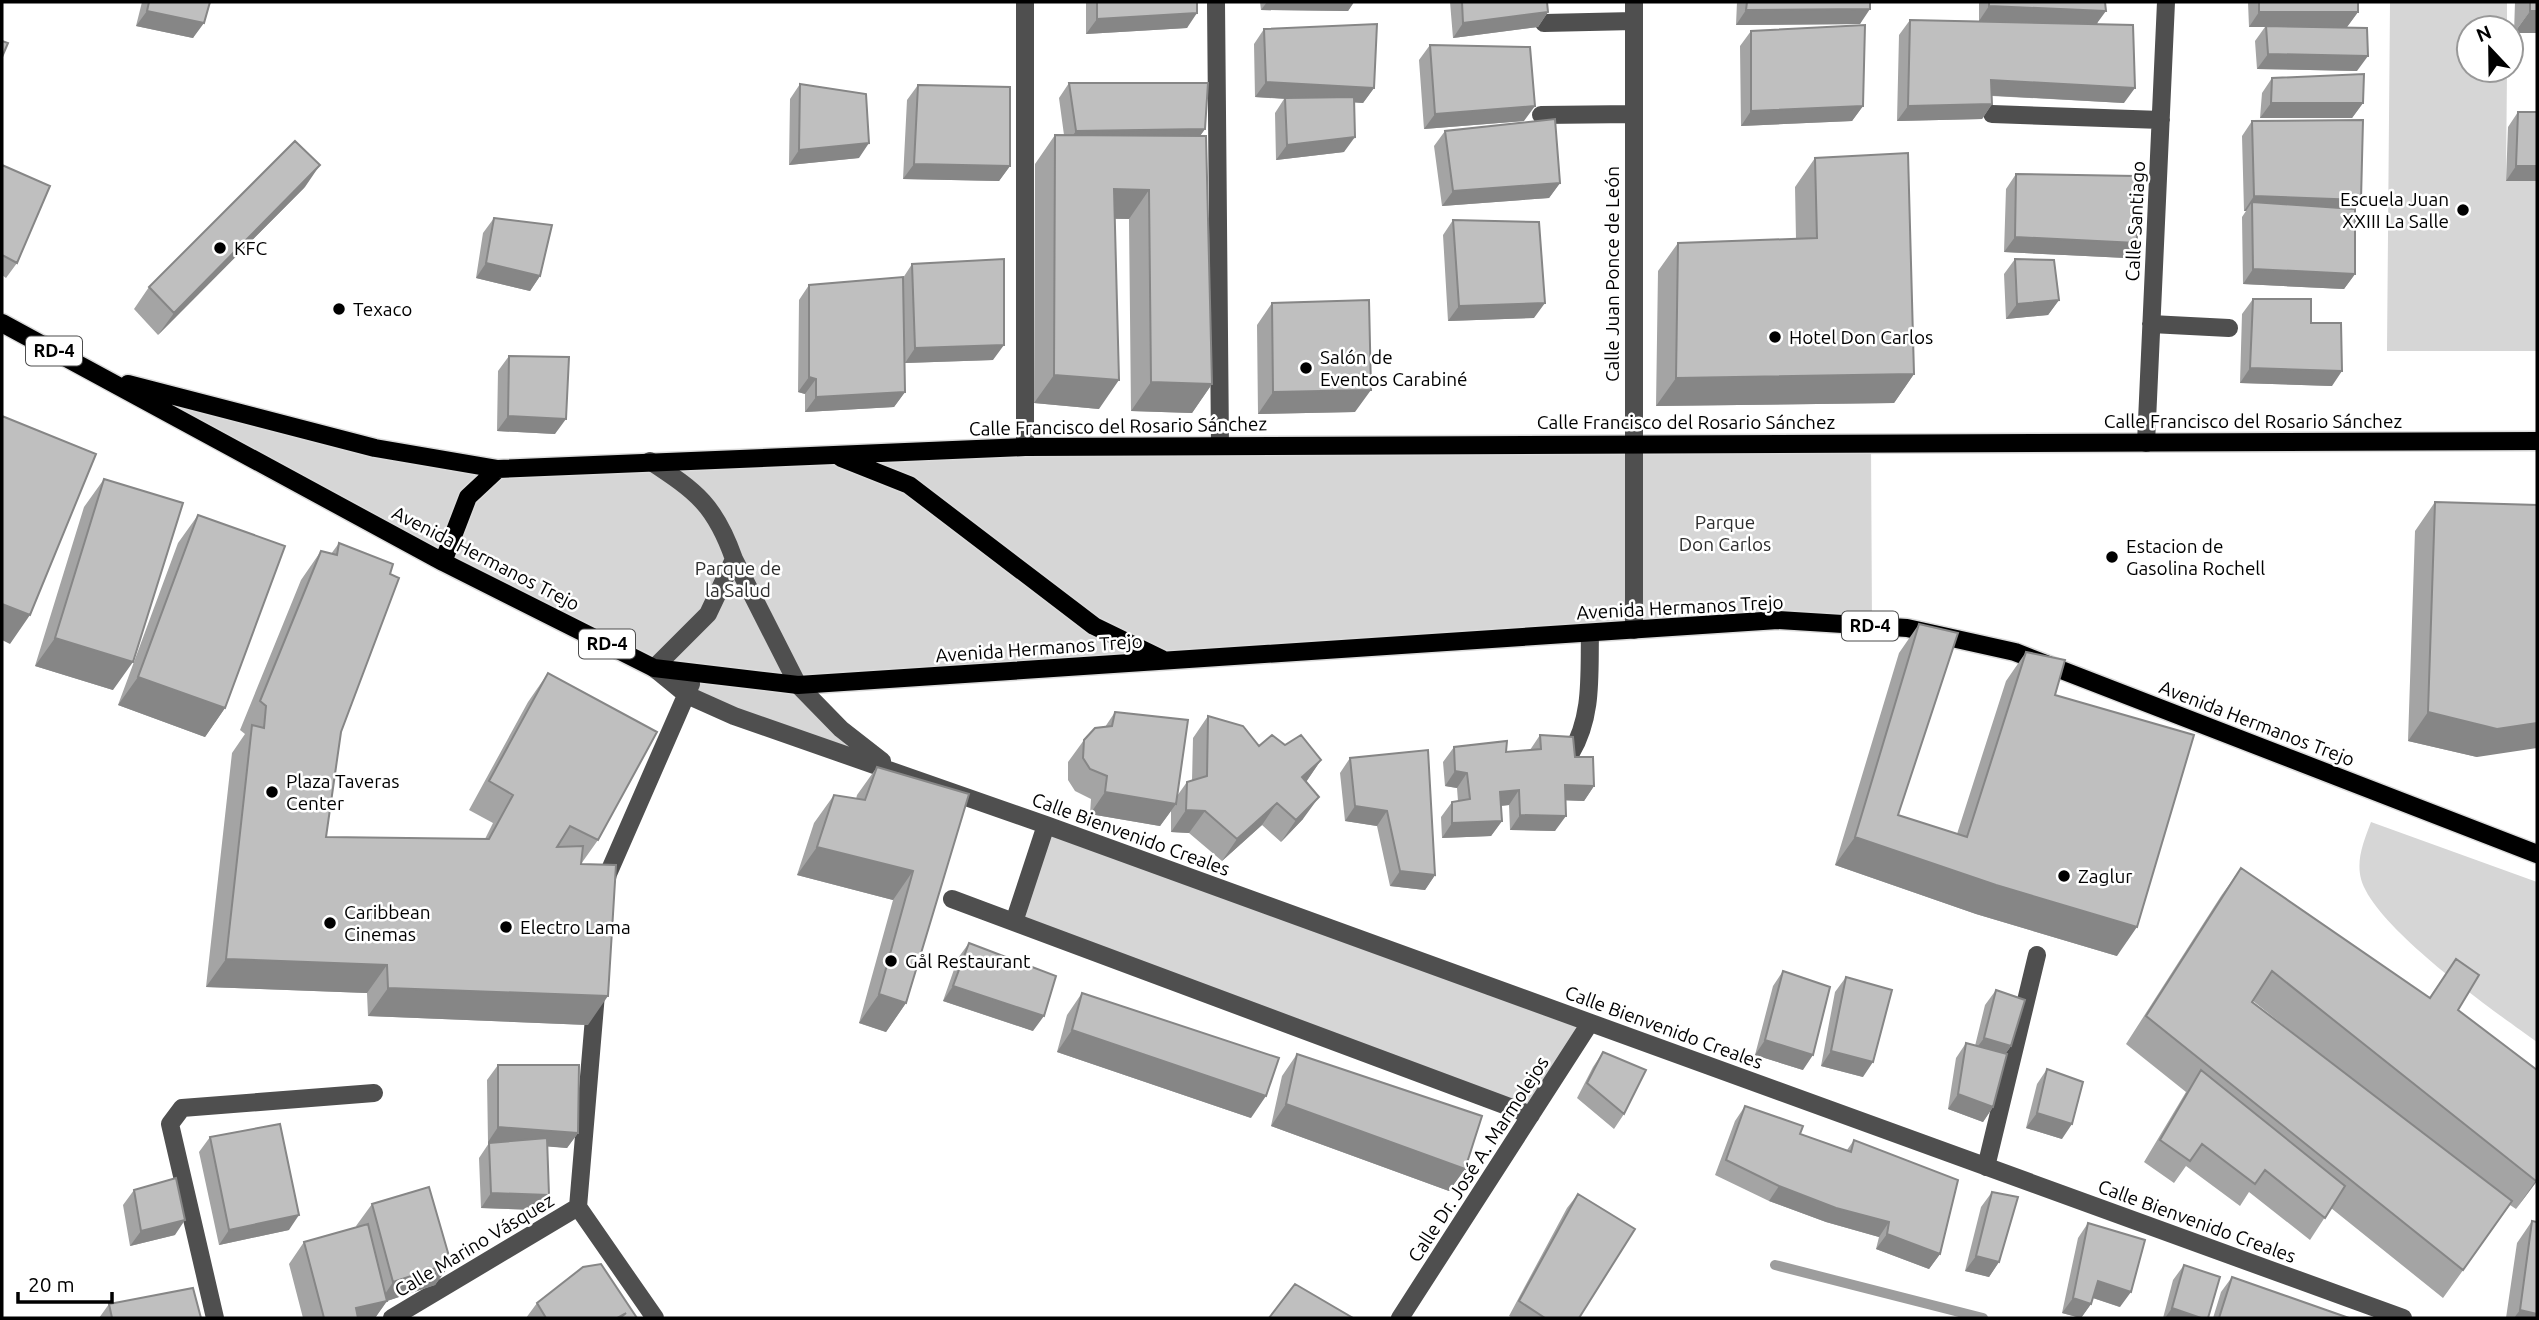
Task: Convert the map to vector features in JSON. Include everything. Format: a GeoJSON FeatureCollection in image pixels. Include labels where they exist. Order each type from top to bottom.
{"type":"FeatureCollection","features":[{"type":"Feature","properties":{"kind":"main road","name":"Avenida Hermanos Trejo"},"geometry":{"type":"LineString","coordinates":[[2,323],[443,562],[654,668],[798,685],[1778,620],[1906,628],[2015,652],[2537,854]]}},
{"type":"Feature","properties":{"kind":"main road","name":"Avenida Hermanos Trejo"},"geometry":{"type":"LineString","coordinates":[[107,379],[195,399],[375,448],[498,469],[834,455],[909,485],[1094,626],[1165,661]]}},
{"type":"Feature","properties":{"kind":"main road","name":"Calle Francisco del Rosario Sánchez"},"geometry":{"type":"LineString","coordinates":[[834,455],[1025,447],[1220,445],[2537,441]]}},
{"type":"Feature","properties":{"kind":"main road"},"geometry":{"type":"LineString","coordinates":[[443,562],[468,497],[498,469]]}},
{"type":"Feature","properties":{"kind":"street"},"geometry":{"type":"LineString","coordinates":[[1025,2],[1025,447]]}},
{"type":"Feature","properties":{"kind":"street"},"geometry":{"type":"LineString","coordinates":[[1216,2],[1220,445]]}},
{"type":"Feature","properties":{"kind":"street","name":"Calle Juan Ponce de León"},"geometry":{"type":"LineString","coordinates":[[1634,2],[1634,630]]}},
{"type":"Feature","properties":{"kind":"street","name":"Calle Santiago"},"geometry":{"type":"LineString","coordinates":[[2146,443],[2166,2]]}},
{"type":"Feature","properties":{"kind":"street"},"geometry":{"type":"LineString","coordinates":[[1545,23],[1634,21]]}},
{"type":"Feature","properties":{"kind":"street"},"geometry":{"type":"LineString","coordinates":[[1541,115],[1633,114]]}},
{"type":"Feature","properties":{"kind":"street"},"geometry":{"type":"LineString","coordinates":[[1992,114],[2161,120]]}},
{"type":"Feature","properties":{"kind":"street"},"geometry":{"type":"LineString","coordinates":[[2151,324],[2229,327]]}},
{"type":"Feature","properties":{"kind":"street","name":"Calle Bienvenido Creales"},"geometry":{"type":"LineString","coordinates":[[650,461],[696,492],[722,526],[734,559],[798,685],[876,758],[910,776]]}},
{"type":"Feature","properties":{"kind":"street"},"geometry":{"type":"LineString","coordinates":[[654,668],[708,614],[734,559]]}},
{"type":"Feature","properties":{"kind":"street"},"geometry":{"type":"LineString","coordinates":[[1571,754],[1581,736],[1589,707],[1590,633]]}},
{"type":"Feature","properties":{"kind":"street","name":"Calle Bienvenido Creales"},"geometry":{"type":"LineString","coordinates":[[654,668],[687,695],[734,716],[1046,825],[2403,1318]]}},
{"type":"Feature","properties":{"kind":"street"},"geometry":{"type":"LineString","coordinates":[[604,897],[608,874],[694,674]]}},
{"type":"Feature","properties":{"kind":"street"},"geometry":{"type":"LineString","coordinates":[[1014,922],[1046,825]]}},
{"type":"Feature","properties":{"kind":"street"},"geometry":{"type":"LineString","coordinates":[[952,899],[1531,1115]]}},
{"type":"Feature","properties":{"kind":"street"},"geometry":{"type":"LineString","coordinates":[[1986,1167],[2037,955]]}},
{"type":"Feature","properties":{"kind":"street"},"geometry":{"type":"LineString","coordinates":[[597,980],[578,1207],[655,1318]]}},
{"type":"Feature","properties":{"kind":"street","name":"Calle Dr. José A. Marmolejos"},"geometry":{"type":"LineString","coordinates":[[1400,1318],[1590,1023]]}},
{"type":"Feature","properties":{"kind":"street"},"geometry":{"type":"LineString","coordinates":[[215,1318],[170,1124],[182,1108],[374,1093]]}},
{"type":"Feature","properties":{"kind":"street","name":"Calle Marino Vásquez"},"geometry":{"type":"LineString","coordinates":[[392,1318],[578,1207]]}},
{"type":"Feature","properties":{"kind":"green space","name":"Escuela Juan XXIII La Salle"},"geometry":{"type":"Polygon","coordinates":[[[2390,2],[2507,2],[2507,14],[2455,14],[2455,84],[2507,84],[2506,180],[2537,181],[2537,351],[2387,351],[2390,2]]]}},
{"type":"Feature","properties":{"kind":"green space","name":"Parque de la Salud"},"geometry":{"type":"Polygon","coordinates":[[[107,379],[498,469],[650,461],[1871,442],[1872,626],[1778,620],[799,685],[876,758],[734,716],[107,379]]]}},
{"type":"Feature","properties":{"kind":"green space"},"geometry":{"type":"Polygon","coordinates":[[[2371,822],[2537,882],[2537,1042],[2411,944],[2371,899],[2361,879],[2359,864],[2371,822]]]}},
{"type":"Feature","properties":{"kind":"green space"},"geometry":{"type":"Polygon","coordinates":[[[1046,825],[1590,1023],[1531,1115],[1013,921],[1046,825]]]}},
{"type":"Feature","properties":{"kind":"building"},"geometry":{"type":"Polygon","coordinates":[[[149,2],[210,2],[204,23],[147,11],[149,2]]]}},
{"type":"Feature","properties":{"kind":"building"},"geometry":{"type":"Polygon","coordinates":[[[1097,2],[1197,2],[1197,13],[1097,19],[1097,2]]]}},
{"type":"Feature","properties":{"kind":"building"},"geometry":{"type":"Polygon","coordinates":[[[1462,2],[1547,2],[1548,12],[1463,23],[1462,2]]]}},
{"type":"Feature","properties":{"kind":"building"},"geometry":{"type":"Polygon","coordinates":[[[1747,2],[1870,2],[1870,9],[1746,10],[1747,2]]]}},
{"type":"Feature","properties":{"kind":"building"},"geometry":{"type":"Polygon","coordinates":[[[1989,2],[2105,2],[2106,11],[1989,6],[1989,2]]]}},
{"type":"Feature","properties":{"kind":"building"},"geometry":{"type":"Polygon","coordinates":[[[2259,2],[2358,2],[2358,12],[2259,12],[2259,2]]]}},
{"type":"Feature","properties":{"kind":"building"},"geometry":{"type":"Polygon","coordinates":[[[2530,2],[2537,2],[2537,11],[2530,11],[2530,2]]]}},
{"type":"Feature","properties":{"kind":"building"},"geometry":{"type":"Polygon","coordinates":[[[1910,20],[2133,25],[2135,88],[1991,80],[1992,104],[1908,106],[1910,20]]]}},
{"type":"Feature","properties":{"kind":"building"},"geometry":{"type":"Polygon","coordinates":[[[1377,24],[1374,88],[1266,82],[1264,29],[1377,24]]]}},
{"type":"Feature","properties":{"kind":"building"},"geometry":{"type":"Polygon","coordinates":[[[1865,25],[1863,106],[1751,111],[1751,31],[1865,25]]]}},
{"type":"Feature","properties":{"kind":"building"},"geometry":{"type":"Polygon","coordinates":[[[2266,26],[2367,28],[2368,56],[2268,54],[2266,26]]]}},
{"type":"Feature","properties":{"kind":"building"},"geometry":{"type":"Polygon","coordinates":[[[2,41],[8,43],[2,57],[2,41]]]}},
{"type":"Feature","properties":{"kind":"building"},"geometry":{"type":"Polygon","coordinates":[[[1430,45],[1530,47],[1535,106],[1435,114],[1430,45]]]}},
{"type":"Feature","properties":{"kind":"building"},"geometry":{"type":"Polygon","coordinates":[[[2364,74],[2363,103],[2271,103],[2272,78],[2364,74]]]}},
{"type":"Feature","properties":{"kind":"building"},"geometry":{"type":"Polygon","coordinates":[[[1069,83],[1208,83],[1205,129],[1076,131],[1069,83]]]}},
{"type":"Feature","properties":{"kind":"building"},"geometry":{"type":"Polygon","coordinates":[[[800,84],[866,94],[869,143],[799,150],[800,84]]]}},
{"type":"Feature","properties":{"kind":"building"},"geometry":{"type":"Polygon","coordinates":[[[918,85],[1010,87],[1010,166],[914,164],[918,85]]]}},
{"type":"Feature","properties":{"kind":"building"},"geometry":{"type":"Polygon","coordinates":[[[1354,97],[1355,137],[1287,145],[1285,98],[1354,97]]]}},
{"type":"Feature","properties":{"kind":"building"},"geometry":{"type":"Polygon","coordinates":[[[2518,112],[2537,112],[2537,166],[2516,166],[2518,112]]]}},
{"type":"Feature","properties":{"kind":"building"},"geometry":{"type":"Polygon","coordinates":[[[1555,119],[1560,183],[1453,191],[1445,131],[1555,119]]]}},
{"type":"Feature","properties":{"kind":"building"},"geometry":{"type":"Polygon","coordinates":[[[2363,120],[2361,200],[2254,196],[2252,121],[2363,120]]]}},
{"type":"Feature","properties":{"kind":"building"},"geometry":{"type":"Polygon","coordinates":[[[1055,135],[1206,136],[1212,384],[1151,382],[1149,190],[1114,189],[1119,380],[1054,375],[1055,135]]]}},
{"type":"Feature","properties":{"kind":"building","name":"KFC"},"geometry":{"type":"Polygon","coordinates":[[[295,141],[320,165],[174,313],[149,287],[295,141]]]}},
{"type":"Feature","properties":{"kind":"building","name":"Hotel Don Carlos"},"geometry":{"type":"Polygon","coordinates":[[[1908,153],[1914,374],[1676,378],[1678,243],[1817,238],[1815,158],[1908,153]]]}},
{"type":"Feature","properties":{"kind":"building"},"geometry":{"type":"Polygon","coordinates":[[[2,165],[50,186],[17,263],[2,255],[2,165]]]}},
{"type":"Feature","properties":{"kind":"building"},"geometry":{"type":"Polygon","coordinates":[[[2016,174],[2136,176],[2137,243],[2015,237],[2016,174]]]}},
{"type":"Feature","properties":{"kind":"building"},"geometry":{"type":"Polygon","coordinates":[[[2252,202],[2355,209],[2355,274],[2253,269],[2252,202]]]}},
{"type":"Feature","properties":{"kind":"building"},"geometry":{"type":"Polygon","coordinates":[[[494,218],[552,225],[540,276],[486,263],[494,218]]]}},
{"type":"Feature","properties":{"kind":"building"},"geometry":{"type":"Polygon","coordinates":[[[1453,220],[1539,222],[1545,303],[1459,306],[1453,220]]]}},
{"type":"Feature","properties":{"kind":"building"},"geometry":{"type":"Polygon","coordinates":[[[1004,259],[1004,345],[915,348],[912,264],[1004,259]]]}},
{"type":"Feature","properties":{"kind":"building"},"geometry":{"type":"Polygon","coordinates":[[[2015,259],[2054,260],[2059,300],[2017,304],[2015,259]]]}},
{"type":"Feature","properties":{"kind":"building"},"geometry":{"type":"Polygon","coordinates":[[[903,277],[905,392],[816,397],[816,379],[809,377],[809,285],[903,277]]]}},
{"type":"Feature","properties":{"kind":"building"},"geometry":{"type":"Polygon","coordinates":[[[2253,299],[2311,299],[2311,323],[2341,323],[2342,371],[2250,368],[2253,299]]]}},
{"type":"Feature","properties":{"kind":"building","name":"Salón de Eventos Carabiné"},"geometry":{"type":"Polygon","coordinates":[[[1369,300],[1371,390],[1273,392],[1272,303],[1369,300]]]}},
{"type":"Feature","properties":{"kind":"building"},"geometry":{"type":"Polygon","coordinates":[[[509,356],[569,357],[566,419],[508,416],[509,356]]]}},
{"type":"Feature","properties":{"kind":"building"},"geometry":{"type":"Polygon","coordinates":[[[2,416],[96,454],[30,615],[2,604],[2,416]]]}},
{"type":"Feature","properties":{"kind":"building"},"geometry":{"type":"Polygon","coordinates":[[[104,479],[183,503],[133,662],[55,638],[104,479]]]}},
{"type":"Feature","properties":{"kind":"building"},"geometry":{"type":"Polygon","coordinates":[[[2435,502],[2537,505],[2537,723],[2497,729],[2428,712],[2435,502]]]}},
{"type":"Feature","properties":{"kind":"building"},"geometry":{"type":"Polygon","coordinates":[[[198,515],[285,546],[225,708],[138,677],[198,515]]]}},
{"type":"Feature","properties":{"kind":"building","name":"Plaza Taveras Center"},"geometry":{"type":"Polygon","coordinates":[[[339,543],[393,564],[390,574],[399,578],[341,732],[326,837],[489,839],[513,795],[489,781],[548,673],[657,732],[598,840],[570,826],[557,847],[583,846],[581,864],[616,865],[608,996],[388,988],[387,965],[226,959],[252,725],[264,728],[266,706],[260,701],[321,551],[337,555],[339,543]]]}},
{"type":"Feature","properties":{"kind":"building"},"geometry":{"type":"Polygon","coordinates":[[[1919,624],[1958,633],[1898,815],[1967,837],[2026,652],[2065,660],[2055,695],[2194,735],[2137,927],[1996,885],[1855,837],[1919,624]]]}},
{"type":"Feature","properties":{"kind":"building"},"geometry":{"type":"Polygon","coordinates":[[[1115,712],[1188,720],[1176,804],[1105,792],[1107,776],[1090,769],[1083,758],[1084,740],[1095,728],[1112,726],[1115,712]]]}},
{"type":"Feature","properties":{"kind":"building"},"geometry":{"type":"Polygon","coordinates":[[[1208,716],[1243,726],[1259,746],[1272,735],[1285,745],[1301,735],[1321,760],[1302,777],[1319,797],[1296,820],[1277,803],[1237,839],[1205,811],[1186,810],[1187,782],[1207,776],[1208,716]]]}},
{"type":"Feature","properties":{"kind":"building"},"geometry":{"type":"Polygon","coordinates":[[[1540,735],[1573,737],[1575,757],[1593,757],[1594,786],[1565,785],[1566,816],[1520,815],[1519,790],[1500,792],[1502,821],[1452,823],[1452,802],[1470,799],[1467,773],[1455,771],[1454,747],[1507,741],[1506,752],[1541,749],[1540,735]]]}},
{"type":"Feature","properties":{"kind":"building"},"geometry":{"type":"Polygon","coordinates":[[[1428,750],[1435,875],[1400,871],[1387,811],[1355,806],[1350,758],[1428,750]]]}},
{"type":"Feature","properties":{"kind":"building"},"geometry":{"type":"Polygon","coordinates":[[[877,767],[969,794],[906,1003],[879,994],[913,871],[817,847],[834,795],[865,800],[877,767]]]}},
{"type":"Feature","properties":{"kind":"building"},"geometry":{"type":"Polygon","coordinates":[[[2241,868],[2430,998],[2456,959],[2479,975],[2458,1010],[2537,1070],[2536,1181],[2272,971],[2252,1002],[2512,1201],[2463,1270],[2146,1016],[2241,868]]]}},
{"type":"Feature","properties":{"kind":"building"},"geometry":{"type":"Polygon","coordinates":[[[969,943],[1056,976],[1044,1016],[953,986],[969,943]]]}},
{"type":"Feature","properties":{"kind":"building"},"geometry":{"type":"Polygon","coordinates":[[[1783,971],[1830,987],[1813,1055],[1765,1040],[1783,971]]]}},
{"type":"Feature","properties":{"kind":"building"},"geometry":{"type":"Polygon","coordinates":[[[1846,977],[1892,990],[1873,1062],[1831,1051],[1846,977]]]}},
{"type":"Feature","properties":{"kind":"building"},"geometry":{"type":"Polygon","coordinates":[[[1996,990],[2025,1000],[2011,1046],[1984,1038],[1996,990]]]}},
{"type":"Feature","properties":{"kind":"building"},"geometry":{"type":"Polygon","coordinates":[[[1082,993],[1279,1058],[1266,1096],[1072,1030],[1082,993]]]}},
{"type":"Feature","properties":{"kind":"building"},"geometry":{"type":"Polygon","coordinates":[[[1966,1043],[2007,1054],[1993,1107],[1958,1094],[1966,1043]]]}},
{"type":"Feature","properties":{"kind":"building"},"geometry":{"type":"Polygon","coordinates":[[[1603,1052],[1646,1070],[1624,1114],[1587,1083],[1603,1052]]]}},
{"type":"Feature","properties":{"kind":"building"},"geometry":{"type":"Polygon","coordinates":[[[1297,1054],[1482,1116],[1465,1169],[1286,1104],[1297,1054]]]}},
{"type":"Feature","properties":{"kind":"building"},"geometry":{"type":"Polygon","coordinates":[[[498,1065],[579,1065],[578,1133],[498,1127],[498,1065]]]}},
{"type":"Feature","properties":{"kind":"building"},"geometry":{"type":"Polygon","coordinates":[[[2047,1069],[2083,1082],[2072,1124],[2037,1113],[2047,1069]]]}},
{"type":"Feature","properties":{"kind":"building"},"geometry":{"type":"Polygon","coordinates":[[[2201,1070],[2345,1186],[2325,1218],[2265,1170],[2255,1184],[2202,1144],[2190,1161],[2160,1140],[2201,1070]]]}},
{"type":"Feature","properties":{"kind":"building"},"geometry":{"type":"Polygon","coordinates":[[[1745,1106],[1803,1126],[1800,1134],[1851,1152],[1854,1140],[1958,1180],[1940,1254],[1887,1234],[1889,1222],[1836,1208],[1779,1186],[1726,1160],[1745,1106]]]}},
{"type":"Feature","properties":{"kind":"building"},"geometry":{"type":"Polygon","coordinates":[[[280,1124],[299,1215],[229,1230],[210,1137],[280,1124]]]}},
{"type":"Feature","properties":{"kind":"building"},"geometry":{"type":"Polygon","coordinates":[[[547,1138],[549,1195],[491,1193],[489,1143],[547,1138]]]}},
{"type":"Feature","properties":{"kind":"building"},"geometry":{"type":"Polygon","coordinates":[[[176,1178],[185,1220],[141,1231],[134,1190],[176,1178]]]}},
{"type":"Feature","properties":{"kind":"building"},"geometry":{"type":"Polygon","coordinates":[[[429,1187],[451,1263],[393,1282],[372,1204],[429,1187]]]}},
{"type":"Feature","properties":{"kind":"building"},"geometry":{"type":"Polygon","coordinates":[[[1992,1192],[2018,1197],[1999,1262],[1976,1256],[1992,1192]]]}},
{"type":"Feature","properties":{"kind":"building"},"geometry":{"type":"Polygon","coordinates":[[[1578,1194],[1635,1229],[1579,1318],[1545,1318],[1519,1301],[1578,1194]]]}},
{"type":"Feature","properties":{"kind":"building"},"geometry":{"type":"Polygon","coordinates":[[[2532,1221],[2537,1222],[2537,1314],[2520,1310],[2532,1221]]]}},
{"type":"Feature","properties":{"kind":"building"},"geometry":{"type":"Polygon","coordinates":[[[2088,1223],[2145,1240],[2131,1292],[2098,1281],[2091,1304],[2073,1298],[2088,1223]]]}},
{"type":"Feature","properties":{"kind":"building"},"geometry":{"type":"Polygon","coordinates":[[[368,1224],[387,1301],[356,1308],[358,1318],[324,1318],[304,1242],[368,1224]]]}},
{"type":"Feature","properties":{"kind":"building"},"geometry":{"type":"Polygon","coordinates":[[[601,1264],[637,1318],[620,1318],[626,1313],[617,1318],[546,1318],[537,1303],[583,1267],[601,1264]]]}},
{"type":"Feature","properties":{"kind":"building"},"geometry":{"type":"Polygon","coordinates":[[[2184,1265],[2220,1277],[2208,1318],[2172,1308],[2184,1265]]]}},
{"type":"Feature","properties":{"kind":"building"},"geometry":{"type":"Polygon","coordinates":[[[2232,1277],[2349,1318],[2219,1318],[2232,1277]]]}},
{"type":"Feature","properties":{"kind":"building"},"geometry":{"type":"Polygon","coordinates":[[[1295,1284],[1353,1318],[1269,1318],[1295,1284]]]}},
{"type":"Feature","properties":{"kind":"building"},"geometry":{"type":"Polygon","coordinates":[[[193,1288],[201,1318],[112,1318],[109,1304],[193,1288]]]}},
{"type":"Feature","properties":{"kind":"waterway"},"geometry":{"type":"LineString","coordinates":[[1775,1265],[1983,1318]]}},
{"type":"Feature","properties":{"kind":"place","name":"Escuela Juan XXIII La Salle"},"geometry":{"type":"Point","coordinates":[2463,210]}},
{"type":"Feature","properties":{"kind":"place","name":"KFC"},"geometry":{"type":"Point","coordinates":[220,248]}},
{"type":"Feature","properties":{"kind":"place","name":"Texaco"},"geometry":{"type":"Point","coordinates":[339,309]}},
{"type":"Feature","properties":{"kind":"place","name":"Hotel Don Carlos"},"geometry":{"type":"Point","coordinates":[1775,337]}},
{"type":"Feature","properties":{"kind":"place","name":"Salón de Eventos Carabiné"},"geometry":{"type":"Point","coordinates":[1306,368]}},
{"type":"Feature","properties":{"kind":"place","name":"Estacion de Gasolina Rochell"},"geometry":{"type":"Point","coordinates":[2112,557]}},
{"type":"Feature","properties":{"kind":"place","name":"Plaza Taveras Center"},"geometry":{"type":"Point","coordinates":[272,792]}},
{"type":"Feature","properties":{"kind":"place","name":"Zaglur"},"geometry":{"type":"Point","coordinates":[2064,876]}},
{"type":"Feature","properties":{"kind":"place","name":"Caribbean Cinemas"},"geometry":{"type":"Point","coordinates":[330,923]}},
{"type":"Feature","properties":{"kind":"place","name":"Electro Lama"},"geometry":{"type":"Point","coordinates":[506,927]}},
{"type":"Feature","properties":{"kind":"place","name":"Gål Restaurant"},"geometry":{"type":"Point","coordinates":[891,961]}},
{"type":"Feature","properties":{"kind":"park label","name":"Parque Don Carlos"},"geometry":{"type":"Point","coordinates":[1725,533]}}]}
